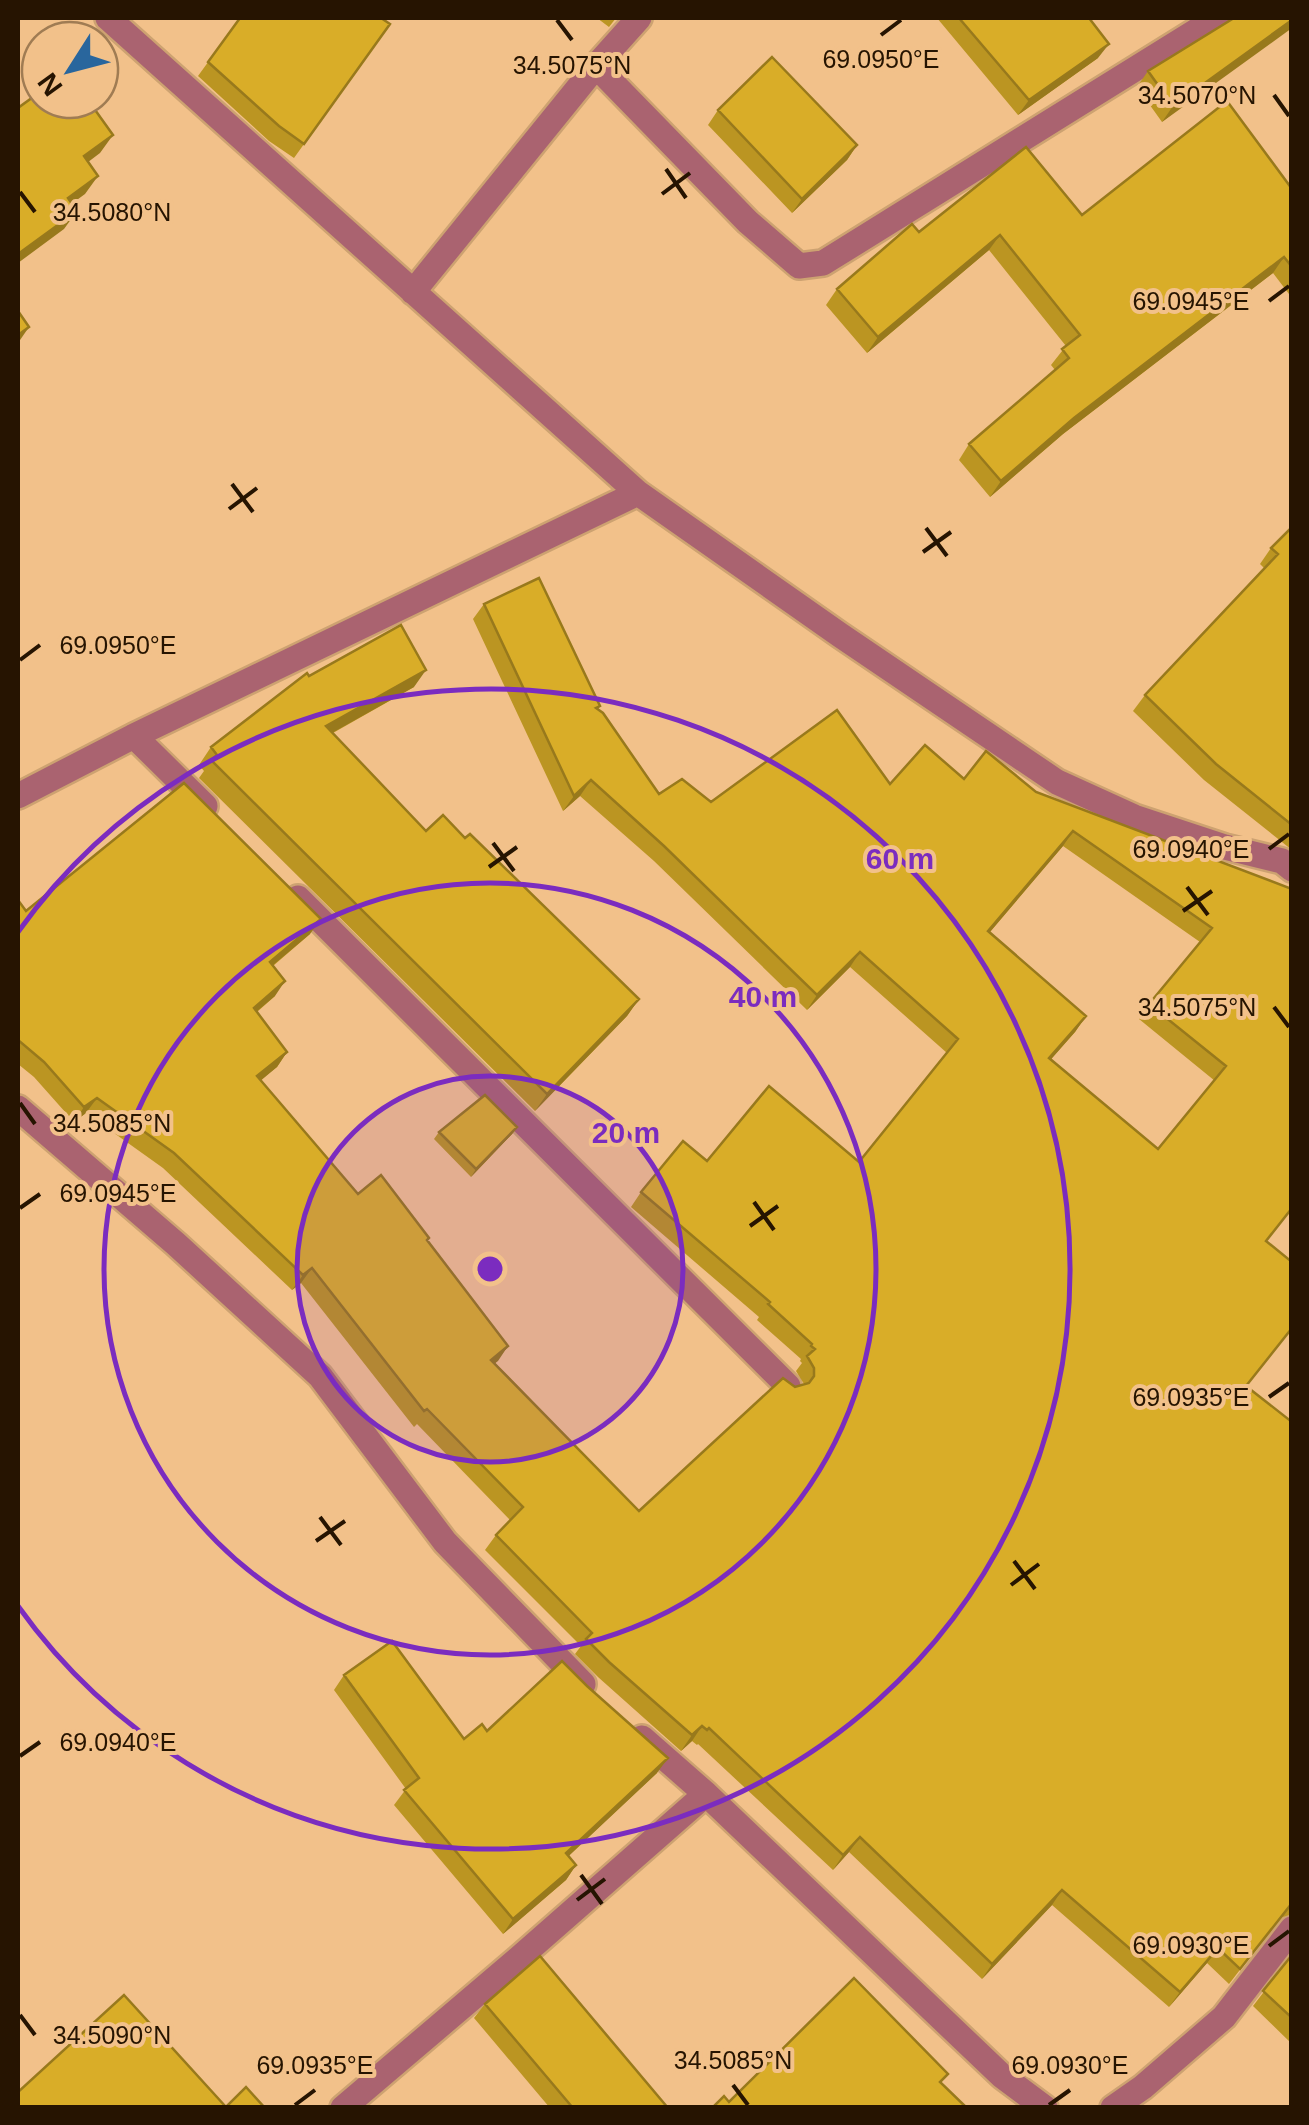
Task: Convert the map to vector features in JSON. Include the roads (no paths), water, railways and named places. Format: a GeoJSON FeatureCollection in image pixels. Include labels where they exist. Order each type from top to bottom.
{"type":"FeatureCollection","features":[{"type":"Feature","properties":{"kind":"street"},"geometry":{"type":"LineString","coordinates":[[108,18],[638,493],[1056,782],[1134,817],[1224,847],[1282,861],[1292,869]]}},
{"type":"Feature","properties":{"kind":"street"},"geometry":{"type":"LineString","coordinates":[[413,292],[596,66],[640,18]]}},
{"type":"Feature","properties":{"kind":"street"},"geometry":{"type":"LineString","coordinates":[[596,66],[748,222],[799,266],[823,263],[1216,18]]}},
{"type":"Feature","properties":{"kind":"street"},"geometry":{"type":"LineString","coordinates":[[18,796],[638,493]]}},
{"type":"Feature","properties":{"kind":"street"},"geometry":{"type":"LineString","coordinates":[[134,736],[218,819]]}},
{"type":"Feature","properties":{"kind":"street"},"geometry":{"type":"LineString","coordinates":[[288,888],[788,1386]]}},
{"type":"Feature","properties":{"kind":"street"},"geometry":{"type":"LineString","coordinates":[[18,1108],[176,1244],[320,1376],[445,1542],[609,1708],[706,1794],[1002,2076],[1045,2108]]}},
{"type":"Feature","properties":{"kind":"street"},"geometry":{"type":"LineString","coordinates":[[343,2108],[706,1794]]}},
{"type":"Feature","properties":{"kind":"street"},"geometry":{"type":"LineString","coordinates":[[1113,2108],[1143,2088],[1224,2016],[1292,1929]]}}]}
